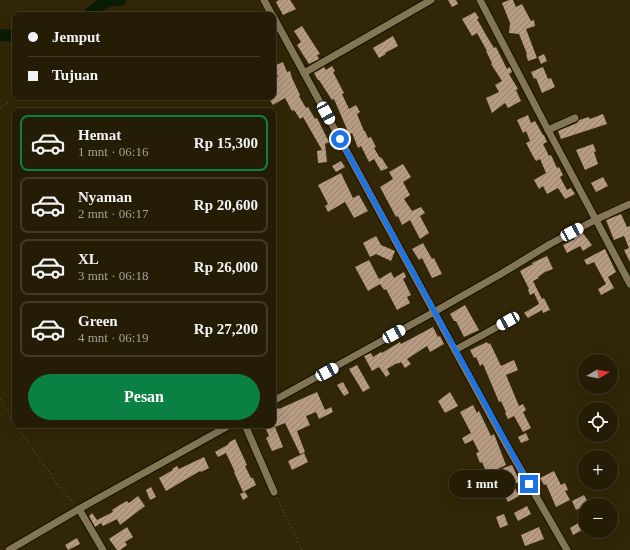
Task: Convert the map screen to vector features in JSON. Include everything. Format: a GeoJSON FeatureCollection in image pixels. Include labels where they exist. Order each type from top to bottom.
{"type":"FeatureCollection","features":[{"type":"Feature","properties":{"kind":"street"},"geometry":{"type":"LineString","coordinates":[[264,0],[271,12]]}},
{"type":"Feature","properties":{"kind":"street"},"geometry":{"type":"LineString","coordinates":[[304,73],[431,0]]}},
{"type":"Feature","properties":{"kind":"street"},"geometry":{"type":"LineString","coordinates":[[480,0],[630,284]]}},
{"type":"Feature","properties":{"kind":"street"},"geometry":{"type":"LineString","coordinates":[[276,22],[434,312],[567,550]]}},
{"type":"Feature","properties":{"kind":"street"},"geometry":{"type":"LineString","coordinates":[[548,130],[575,118]]}},
{"type":"Feature","properties":{"kind":"street"},"geometry":{"type":"LineString","coordinates":[[276,399],[434,312],[550,244],[595,220],[630,204]]}},
{"type":"Feature","properties":{"kind":"street"},"geometry":{"type":"LineString","coordinates":[[455,350],[508,321]]}},
{"type":"Feature","properties":{"kind":"street"},"geometry":{"type":"LineString","coordinates":[[9,550],[79,509],[225,428]]}},
{"type":"Feature","properties":{"kind":"street"},"geometry":{"type":"LineString","coordinates":[[246,428],[274,492]]}},
{"type":"Feature","properties":{"kind":"street"},"geometry":{"type":"LineString","coordinates":[[79,509],[103,550]]}},
{"type":"Feature","properties":{"kind":"path"},"geometry":{"type":"LineString","coordinates":[[0,108],[10,102]]}},
{"type":"Feature","properties":{"kind":"path"},"geometry":{"type":"LineString","coordinates":[[0,399],[12,419]]}},
{"type":"Feature","properties":{"kind":"path"},"geometry":{"type":"LineString","coordinates":[[18,428],[60,488],[79,509]]}},
{"type":"Feature","properties":{"kind":"path"},"geometry":{"type":"LineString","coordinates":[[274,492],[302,550]]}},
{"type":"Feature","properties":{"kind":"building"},"geometry":{"type":"Polygon","coordinates":[[[279,0],[290,0],[296,9],[283,15],[276,2],[279,0]]]}},
{"type":"Feature","properties":{"kind":"building"},"geometry":{"type":"Polygon","coordinates":[[[448,0],[456,0],[458,4],[452,7],[448,0]]]}},
{"type":"Feature","properties":{"kind":"building"},"geometry":{"type":"Polygon","coordinates":[[[513,0],[516,7],[522,4],[531,21],[534,20],[535,26],[526,29],[537,58],[528,61],[527,54],[519,34],[509,33],[510,23],[502,3],[513,0]]]}},
{"type":"Feature","properties":{"kind":"building"},"geometry":{"type":"Polygon","coordinates":[[[475,12],[479,18],[477,19],[494,48],[496,47],[507,69],[510,67],[512,72],[509,74],[518,89],[516,90],[521,101],[508,108],[505,103],[492,113],[486,98],[499,92],[495,85],[502,81],[491,64],[492,63],[487,51],[477,33],[472,36],[462,19],[475,12]]]}},
{"type":"Feature","properties":{"kind":"building"},"geometry":{"type":"Polygon","coordinates":[[[302,26],[320,54],[317,55],[319,59],[309,64],[297,45],[301,42],[294,31],[302,26]]]}},
{"type":"Feature","properties":{"kind":"building"},"geometry":{"type":"Polygon","coordinates":[[[393,36],[398,46],[379,58],[373,48],[393,36]]]}},
{"type":"Feature","properties":{"kind":"building"},"geometry":{"type":"Polygon","coordinates":[[[544,54],[547,61],[541,64],[538,57],[544,54]]]}},
{"type":"Feature","properties":{"kind":"building"},"geometry":{"type":"Polygon","coordinates":[[[283,62],[287,72],[290,71],[300,95],[299,96],[315,119],[317,118],[329,142],[325,144],[327,162],[318,163],[317,151],[322,150],[303,117],[300,119],[294,110],[292,111],[285,98],[273,105],[270,100],[276,100],[276,78],[278,77],[276,65],[283,62]]]}},
{"type":"Feature","properties":{"kind":"building"},"geometry":{"type":"Polygon","coordinates":[[[332,66],[335,71],[333,72],[344,93],[342,94],[349,109],[356,105],[360,112],[357,114],[364,131],[368,138],[371,137],[376,147],[374,148],[388,168],[381,171],[374,159],[369,162],[361,146],[358,148],[352,133],[349,134],[334,99],[332,100],[314,73],[324,67],[326,70],[332,66]]]}},
{"type":"Feature","properties":{"kind":"building"},"geometry":{"type":"Polygon","coordinates":[[[543,67],[548,79],[551,78],[555,87],[542,93],[536,78],[534,79],[531,72],[543,67]]]}},
{"type":"Feature","properties":{"kind":"building"},"geometry":{"type":"Polygon","coordinates":[[[603,114],[607,124],[561,139],[558,131],[577,123],[579,120],[589,117],[590,119],[603,114]]]}},
{"type":"Feature","properties":{"kind":"building"},"geometry":{"type":"Polygon","coordinates":[[[528,115],[531,123],[535,121],[544,135],[547,142],[543,144],[549,156],[551,155],[557,168],[559,167],[563,175],[560,177],[567,190],[571,188],[575,194],[565,199],[558,188],[547,194],[543,186],[539,189],[534,180],[546,173],[540,159],[536,161],[534,158],[526,143],[530,141],[526,131],[523,133],[517,120],[528,115]]]}},
{"type":"Feature","properties":{"kind":"building"},"geometry":{"type":"Polygon","coordinates":[[[593,144],[596,151],[594,152],[598,164],[585,170],[576,150],[593,144]]]}},
{"type":"Feature","properties":{"kind":"building"},"geometry":{"type":"Polygon","coordinates":[[[341,161],[345,167],[336,172],[332,166],[341,161]]]}},
{"type":"Feature","properties":{"kind":"building"},"geometry":{"type":"Polygon","coordinates":[[[403,164],[411,177],[403,182],[410,195],[404,199],[412,211],[421,207],[425,213],[420,216],[429,233],[420,239],[410,220],[402,225],[380,187],[393,179],[389,172],[403,164]]]}},
{"type":"Feature","properties":{"kind":"building"},"geometry":{"type":"Polygon","coordinates":[[[341,173],[353,198],[359,195],[368,211],[354,218],[345,202],[328,212],[325,206],[328,204],[318,185],[341,173]]]}},
{"type":"Feature","properties":{"kind":"building"},"geometry":{"type":"Polygon","coordinates":[[[603,177],[608,186],[596,192],[591,183],[603,177]]]}},
{"type":"Feature","properties":{"kind":"building"},"geometry":{"type":"Polygon","coordinates":[[[621,214],[627,227],[630,226],[630,262],[624,250],[629,248],[624,236],[614,240],[606,220],[621,214]]]}},
{"type":"Feature","properties":{"kind":"building"},"geometry":{"type":"Polygon","coordinates":[[[582,232],[592,245],[583,251],[580,246],[567,253],[563,245],[575,239],[574,238],[582,232]]]}},
{"type":"Feature","properties":{"kind":"building"},"geometry":{"type":"Polygon","coordinates":[[[376,236],[381,245],[395,251],[391,261],[376,254],[370,257],[363,243],[376,236]]]}},
{"type":"Feature","properties":{"kind":"building"},"geometry":{"type":"Polygon","coordinates":[[[423,243],[432,259],[434,258],[442,274],[432,278],[422,258],[419,260],[412,249],[423,243]]]}},
{"type":"Feature","properties":{"kind":"building"},"geometry":{"type":"Polygon","coordinates":[[[605,249],[616,272],[608,277],[614,288],[601,295],[598,289],[606,284],[594,262],[587,265],[584,260],[605,249]]]}},
{"type":"Feature","properties":{"kind":"building"},"geometry":{"type":"Polygon","coordinates":[[[547,256],[553,269],[545,272],[533,281],[542,299],[544,298],[550,310],[543,313],[542,310],[528,318],[524,313],[539,304],[534,293],[530,295],[529,289],[520,271],[547,256]]]}},
{"type":"Feature","properties":{"kind":"building"},"geometry":{"type":"Polygon","coordinates":[[[369,260],[379,279],[391,272],[394,278],[404,272],[406,277],[403,279],[411,295],[407,297],[410,303],[397,310],[386,289],[384,290],[380,284],[368,291],[355,267],[369,260]]]}},
{"type":"Feature","properties":{"kind":"building"},"geometry":{"type":"Polygon","coordinates":[[[465,305],[479,330],[464,337],[456,321],[454,321],[450,314],[465,305]]]}},
{"type":"Feature","properties":{"kind":"building"},"geometry":{"type":"Polygon","coordinates":[[[433,327],[438,337],[440,336],[444,344],[430,352],[427,346],[407,359],[411,364],[405,368],[401,362],[398,364],[397,363],[387,369],[390,374],[386,377],[379,367],[372,371],[364,356],[371,353],[373,357],[400,342],[401,344],[433,327]]]}},
{"type":"Feature","properties":{"kind":"building"},"geometry":{"type":"Polygon","coordinates":[[[487,342],[488,344],[490,343],[501,366],[514,360],[518,370],[506,375],[519,406],[523,404],[526,410],[523,412],[531,428],[523,432],[514,416],[508,419],[483,364],[480,366],[476,357],[474,358],[470,350],[487,342]]]}},
{"type":"Feature","properties":{"kind":"building"},"geometry":{"type":"Polygon","coordinates":[[[357,365],[370,388],[363,392],[349,369],[357,365]]]}},
{"type":"Feature","properties":{"kind":"building"},"geometry":{"type":"Polygon","coordinates":[[[343,382],[349,393],[344,396],[337,385],[343,382]]]}},
{"type":"Feature","properties":{"kind":"building"},"geometry":{"type":"Polygon","coordinates":[[[317,392],[325,410],[331,407],[333,412],[319,419],[316,412],[306,416],[310,425],[297,431],[305,452],[300,454],[285,423],[276,427],[276,410],[317,392]]]}},
{"type":"Feature","properties":{"kind":"building"},"geometry":{"type":"Polygon","coordinates":[[[450,392],[458,406],[445,413],[438,401],[450,392]]]}},
{"type":"Feature","properties":{"kind":"building"},"geometry":{"type":"Polygon","coordinates":[[[473,405],[477,413],[479,411],[491,436],[494,434],[506,465],[487,474],[482,462],[480,463],[476,453],[479,452],[473,440],[465,444],[462,438],[471,433],[460,412],[473,405]]]}},
{"type":"Feature","properties":{"kind":"building"},"geometry":{"type":"Polygon","coordinates":[[[265,428],[275,428],[283,447],[272,451],[266,438],[269,436],[265,428]]]}},
{"type":"Feature","properties":{"kind":"building"},"geometry":{"type":"Polygon","coordinates":[[[526,433],[529,440],[521,443],[518,437],[526,433]]]}},
{"type":"Feature","properties":{"kind":"building"},"geometry":{"type":"Polygon","coordinates":[[[235,439],[247,465],[245,466],[256,485],[243,492],[226,453],[218,457],[215,452],[235,439]]]}},
{"type":"Feature","properties":{"kind":"building"},"geometry":{"type":"Polygon","coordinates":[[[304,453],[308,462],[292,470],[288,461],[304,453]]]}},
{"type":"Feature","properties":{"kind":"building"},"geometry":{"type":"Polygon","coordinates":[[[204,457],[209,468],[201,472],[200,471],[166,491],[159,478],[177,466],[179,469],[204,457]]]}},
{"type":"Feature","properties":{"kind":"building"},"geometry":{"type":"Polygon","coordinates":[[[512,465],[520,482],[513,484],[519,496],[508,502],[502,491],[506,489],[504,484],[508,482],[503,468],[512,465]]]}},
{"type":"Feature","properties":{"kind":"building"},"geometry":{"type":"Polygon","coordinates":[[[554,471],[561,485],[565,483],[568,490],[565,491],[570,500],[556,507],[546,484],[544,485],[540,478],[554,471]]]}},
{"type":"Feature","properties":{"kind":"building"},"geometry":{"type":"Polygon","coordinates":[[[151,487],[156,497],[150,500],[146,490],[151,487]]]}},
{"type":"Feature","properties":{"kind":"building"},"geometry":{"type":"Polygon","coordinates":[[[245,492],[248,497],[243,500],[240,494],[245,492]]]}},
{"type":"Feature","properties":{"kind":"building"},"geometry":{"type":"Polygon","coordinates":[[[584,495],[586,498],[578,498],[584,495]]]}},
{"type":"Feature","properties":{"kind":"building"},"geometry":{"type":"Polygon","coordinates":[[[138,496],[145,506],[120,525],[117,519],[103,526],[101,523],[95,527],[89,516],[92,513],[97,520],[113,512],[112,510],[127,501],[129,503],[138,496]]]}},
{"type":"Feature","properties":{"kind":"building"},"geometry":{"type":"Polygon","coordinates":[[[578,498],[578,509],[576,510],[572,501],[578,498]]]}},
{"type":"Feature","properties":{"kind":"building"},"geometry":{"type":"Polygon","coordinates":[[[527,506],[531,514],[518,521],[514,513],[527,506]]]}},
{"type":"Feature","properties":{"kind":"building"},"geometry":{"type":"Polygon","coordinates":[[[504,514],[508,525],[500,528],[496,517],[504,514]]]}},
{"type":"Feature","properties":{"kind":"building"},"geometry":{"type":"Polygon","coordinates":[[[578,523],[578,532],[573,535],[570,528],[578,523]]]}},
{"type":"Feature","properties":{"kind":"building"},"geometry":{"type":"Polygon","coordinates":[[[127,527],[133,537],[125,542],[127,545],[120,550],[117,550],[109,539],[127,527]]]}},
{"type":"Feature","properties":{"kind":"building"},"geometry":{"type":"Polygon","coordinates":[[[539,527],[544,539],[525,546],[521,535],[539,527]]]}},
{"type":"Feature","properties":{"kind":"building"},"geometry":{"type":"Polygon","coordinates":[[[77,538],[80,544],[68,550],[65,545],[77,538]]]}},
{"type":"Feature","properties":{"kind":"waterway"},"geometry":{"type":"LineString","coordinates":[[92,12],[100,5],[111,0],[120,0]]}},
{"type":"Feature","properties":{"kind":"waterway"},"geometry":{"type":"LineString","coordinates":[[0,35],[12,36]]}},
{"type":"Feature","properties":{"kind":"route"},"geometry":{"type":"LineString","coordinates":[[340,139],[529,484]]}}]}
